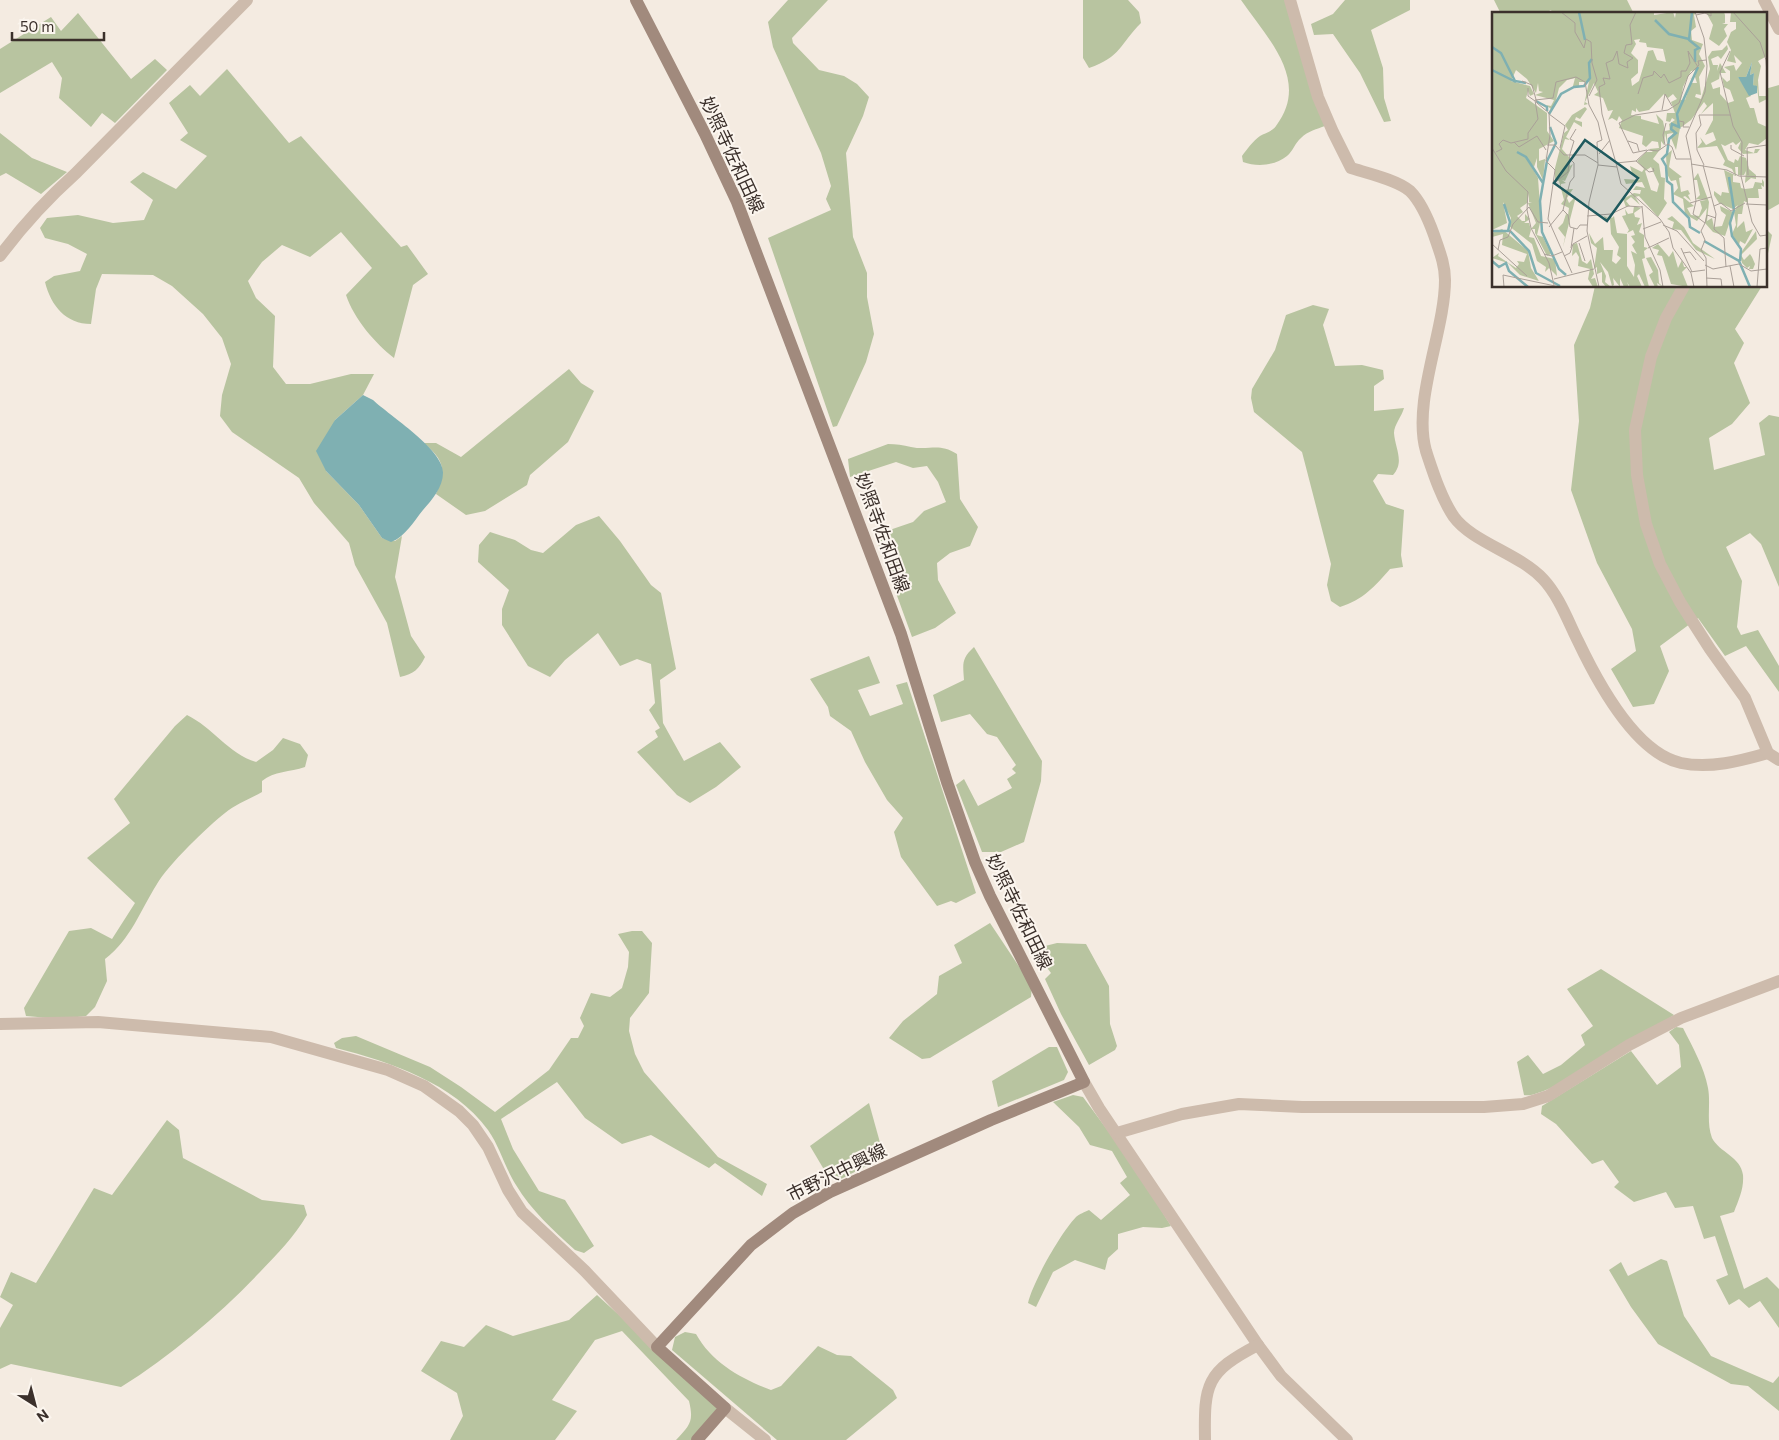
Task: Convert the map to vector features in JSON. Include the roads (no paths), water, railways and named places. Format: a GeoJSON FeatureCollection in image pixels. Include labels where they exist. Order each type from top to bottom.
{"type":"FeatureCollection","features":[{"type":"Feature","properties":{"kind":"main road","name":"妙照寺佐和田線"},"geometry":{"type":"LineString","coordinates":[[636,0],[705,134],[737,202],[901,634],[947,782],[975,862],[990,896],[1084,1082]]}},
{"type":"Feature","properties":{"kind":"main road","name":"市野沢中興線"},"geometry":{"type":"LineString","coordinates":[[657,1347],[751,1245],[793,1213],[830,1192],[982,1124],[1084,1082]]}},
{"type":"Feature","properties":{"kind":"main road"},"geometry":{"type":"LineString","coordinates":[[657,1347],[725,1408],[696,1440]]}},
{"type":"Feature","properties":{"kind":"street"},"geometry":{"type":"LineString","coordinates":[[0,256],[21,227],[46,200],[76,173],[247,0]]}},
{"type":"Feature","properties":{"kind":"street"},"geometry":{"type":"LineString","coordinates":[[1290,0],[1318,97],[1332,132],[1351,168],[1387,180],[1409,190],[1424,211],[1444,264],[1445,281],[1442,309],[1424,407],[1426,448],[1435,476],[1454,518],[1471,532],[1531,567],[1545,580],[1555,595],[1588,662],[1610,697],[1643,742],[1659,755],[1680,763],[1700,765],[1774,756],[1745,698],[1710,649],[1680,602],[1660,564],[1646,524],[1637,475],[1635,430],[1651,357],[1666,318],[1683,288]]}},
{"type":"Feature","properties":{"kind":"street"},"geometry":{"type":"LineString","coordinates":[[1764,6],[1779,29]]}},
{"type":"Feature","properties":{"kind":"street"},"geometry":{"type":"LineString","coordinates":[[1117,1133],[1182,1114],[1240,1104],[1302,1107],[1484,1107],[1523,1104],[1548,1096],[1629,1045],[1681,1018],[1728,998],[1779,981]]}},
{"type":"Feature","properties":{"kind":"street"},"geometry":{"type":"LineString","coordinates":[[0,1024],[98,1022],[271,1037],[388,1070],[424,1086],[459,1111],[473,1125],[488,1147],[508,1190],[522,1212],[585,1271],[657,1347]]}},
{"type":"Feature","properties":{"kind":"street"},"geometry":{"type":"LineString","coordinates":[[1084,1082],[1098,1108],[1117,1133],[1258,1345],[1281,1376],[1347,1440]]}},
{"type":"Feature","properties":{"kind":"street"},"geometry":{"type":"LineString","coordinates":[[1205,1440],[1204,1398],[1210,1383],[1230,1360],[1258,1345]]}},
{"type":"Feature","properties":{"kind":"street"},"geometry":{"type":"LineString","coordinates":[[725,1408],[765,1440]]}},
{"type":"Feature","properties":{"kind":"water"},"geometry":{"type":"Polygon","coordinates":[[[363,395],[373,400],[426,444],[441,464],[443,473],[439,488],[433,498],[405,533],[391,542],[382,538],[359,505],[326,471],[316,451],[335,420],[363,395]]]}}]}
